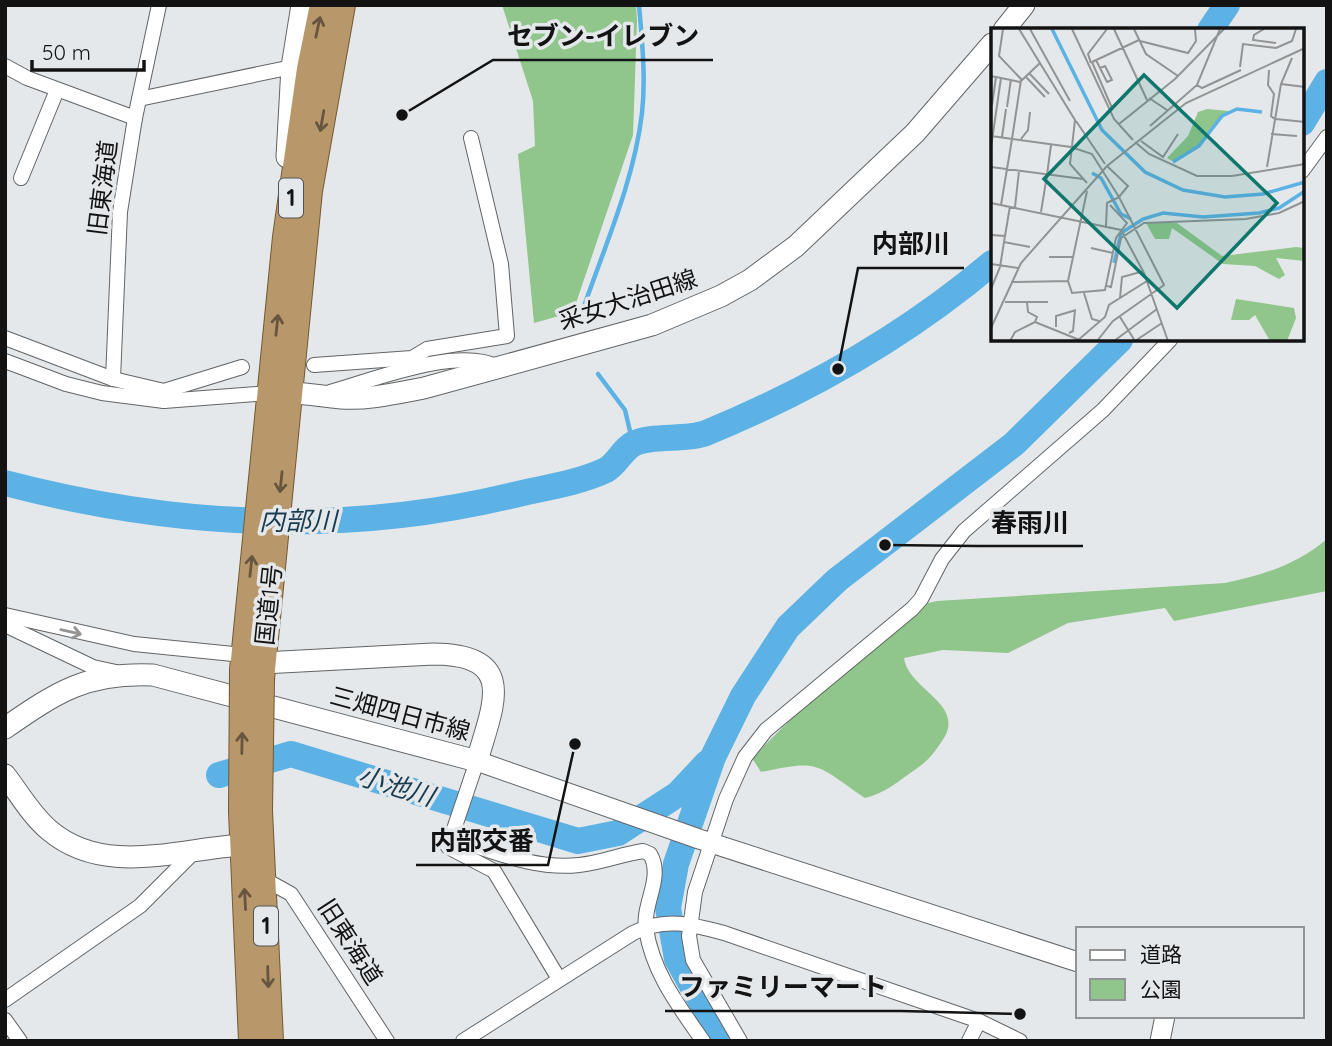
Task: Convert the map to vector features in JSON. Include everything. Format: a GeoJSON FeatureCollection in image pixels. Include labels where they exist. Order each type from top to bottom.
{"type":"FeatureCollection","features":[{"type":"Feature","properties":{"kind":"highway","name":"国道1号"},"geometry":{"type":"LineString","coordinates":[[279,404],[285,237],[309,69],[323,5]]}},
{"type":"Feature","properties":{"kind":"highway","name":"国道1号"},"geometry":{"type":"LineString","coordinates":[[271,1041],[264,879],[251,811],[253,656],[279,404],[310,191],[343,5]]}},
{"type":"Feature","properties":{"kind":"highway","name":"国道1号"},"geometry":{"type":"LineString","coordinates":[[251,811],[242,845],[251,1041]]}},
{"type":"Feature","properties":{"kind":"main road"},"geometry":{"type":"LineString","coordinates":[[285,237],[292,66],[302,5]]}},
{"type":"Feature","properties":{"kind":"main road"},"geometry":{"type":"LineString","coordinates":[[1006,28],[1024,5]]}},
{"type":"Feature","properties":{"kind":"main road","name":"采女大治田線"},"geometry":{"type":"LineString","coordinates":[[279,404],[322,395],[343,398],[386,396],[652,325],[721,296],[750,280],[796,246],[915,133],[991,45]]}},
{"type":"Feature","properties":{"kind":"main road","name":"三畑四日市線"},"geometry":{"type":"LineString","coordinates":[[5,728],[39,705],[83,681],[122,674],[153,675],[474,771],[495,695],[488,672],[471,659],[455,654],[253,656]]}},
{"type":"Feature","properties":{"kind":"main road"},"geometry":{"type":"LineString","coordinates":[[5,775],[49,830],[88,852],[114,858],[242,845]]}},
{"type":"Feature","properties":{"kind":"street","name":"旧東海道"},"geometry":{"type":"LineString","coordinates":[[113,379],[120,212],[135,118],[159,5]]}},
{"type":"Feature","properties":{"kind":"street"},"geometry":{"type":"LineString","coordinates":[[5,66],[57,90],[135,118]]}},
{"type":"Feature","properties":{"kind":"street"},"geometry":{"type":"LineString","coordinates":[[139,99],[292,66]]}},
{"type":"Feature","properties":{"kind":"street"},"geometry":{"type":"LineString","coordinates":[[21,178],[57,90]]}},
{"type":"Feature","properties":{"kind":"street"},"geometry":{"type":"LineString","coordinates":[[1304,168],[1327,137]]}},
{"type":"Feature","properties":{"kind":"street"},"geometry":{"type":"LineString","coordinates":[[322,395],[413,362],[427,349],[507,336],[501,264],[471,138]]}},
{"type":"Feature","properties":{"kind":"street"},"geometry":{"type":"LineString","coordinates":[[5,338],[164,396],[242,367]]}},
{"type":"Feature","properties":{"kind":"street"},"geometry":{"type":"LineString","coordinates":[[740,1041],[694,960],[686,923],[695,892],[704,841],[737,771],[766,730],[912,609],[921,599],[942,559],[964,531],[1093,419],[1169,341]]}},
{"type":"Feature","properties":{"kind":"street"},"geometry":{"type":"LineString","coordinates":[[5,360],[66,384],[102,393],[279,404]]}},
{"type":"Feature","properties":{"kind":"street"},"geometry":{"type":"LineString","coordinates":[[314,365],[484,360],[498,367]]}},
{"type":"Feature","properties":{"kind":"street"},"geometry":{"type":"LineString","coordinates":[[5,615],[134,644],[253,656]]}},
{"type":"Feature","properties":{"kind":"street"},"geometry":{"type":"LineString","coordinates":[[5,625],[93,667],[122,674]]}},
{"type":"Feature","properties":{"kind":"street"},"geometry":{"type":"LineString","coordinates":[[559,979],[494,871],[448,847],[474,771],[594,803],[1076,961]]}},
{"type":"Feature","properties":{"kind":"street"},"geometry":{"type":"LineString","coordinates":[[452,837],[549,866],[593,863],[635,852],[650,854],[655,867],[650,925],[667,991],[703,1041]]}},
{"type":"Feature","properties":{"kind":"street"},"geometry":{"type":"LineString","coordinates":[[5,1000],[140,906],[199,848]]}},
{"type":"Feature","properties":{"kind":"street","name":"旧東海道"},"geometry":{"type":"LineString","coordinates":[[264,879],[291,894],[387,1041]]}},
{"type":"Feature","properties":{"kind":"street"},"geometry":{"type":"LineString","coordinates":[[463,1041],[650,925],[686,923],[979,1021],[1020,1041]]}},
{"type":"Feature","properties":{"kind":"street"},"geometry":{"type":"LineString","coordinates":[[1160,1041],[1166,1018]]}},
{"type":"Feature","properties":{"kind":"street"},"geometry":{"type":"LineString","coordinates":[[5,1020],[20,1041]]}},
{"type":"Feature","properties":{"kind":"street"},"geometry":{"type":"LineString","coordinates":[[969,1041],[979,1021]]}},
{"type":"Feature","properties":{"kind":"green space"},"geometry":{"type":"Polygon","coordinates":[[[502,5],[636,5],[633,135],[573,312],[534,323],[518,154],[535,146],[533,101],[502,5]]]}},
{"type":"Feature","properties":{"kind":"green space"},"geometry":{"type":"Polygon","coordinates":[[[1327,539],[1327,591],[1174,621],[1165,608],[1068,623],[1008,653],[943,650],[904,658],[915,679],[942,707],[948,717],[948,728],[942,741],[924,763],[892,786],[872,796],[865,798],[817,767],[796,766],[761,772],[752,758],[860,650],[912,607],[937,601],[1225,583],[1279,568],[1303,556],[1327,539]]]}},
{"type":"Feature","properties":{"kind":"waterway"},"geometry":{"type":"LineString","coordinates":[[581,321],[617,216],[638,139],[644,86],[639,5]]}},
{"type":"Feature","properties":{"kind":"waterway","name":"内部川"},"geometry":{"type":"LineString","coordinates":[[1211,28],[1227,5]]}},
{"type":"Feature","properties":{"kind":"waterway"},"geometry":{"type":"LineString","coordinates":[[1304,120],[1327,82]]}},
{"type":"Feature","properties":{"kind":"waterway","name":"内部川"},"geometry":{"type":"LineString","coordinates":[[5,483],[132,509],[259,521],[387,517],[450,508],[549,487],[606,470],[629,447],[640,441],[706,433],[782,399],[891,337],[926,314],[991,264]]}},
{"type":"Feature","properties":{"kind":"waterway"},"geometry":{"type":"LineString","coordinates":[[723,1041],[677,959],[668,908],[676,864],[713,757],[743,696],[788,627],[837,580],[1014,444],[1119,341]]}},
{"type":"Feature","properties":{"kind":"waterway"},"geometry":{"type":"LineString","coordinates":[[598,374],[625,410],[633,444]]}},
{"type":"Feature","properties":{"kind":"waterway","name":"小池川"},"geometry":{"type":"LineString","coordinates":[[219,775],[291,754],[578,841],[618,833],[678,794],[707,763]]}},
{"type":"Feature","properties":{"kind":"place","name":"セブン-イレブン"},"geometry":{"type":"Point","coordinates":[402,115]}},
{"type":"Feature","properties":{"kind":"place","name":"内部川"},"geometry":{"type":"Point","coordinates":[838,369]}},
{"type":"Feature","properties":{"kind":"place","name":"春雨川"},"geometry":{"type":"Point","coordinates":[885,545]}},
{"type":"Feature","properties":{"kind":"place","name":"内部交番"},"geometry":{"type":"Point","coordinates":[575,744]}},
{"type":"Feature","properties":{"kind":"place","name":"ファミリーマート"},"geometry":{"type":"Point","coordinates":[1020,1014]}}]}
